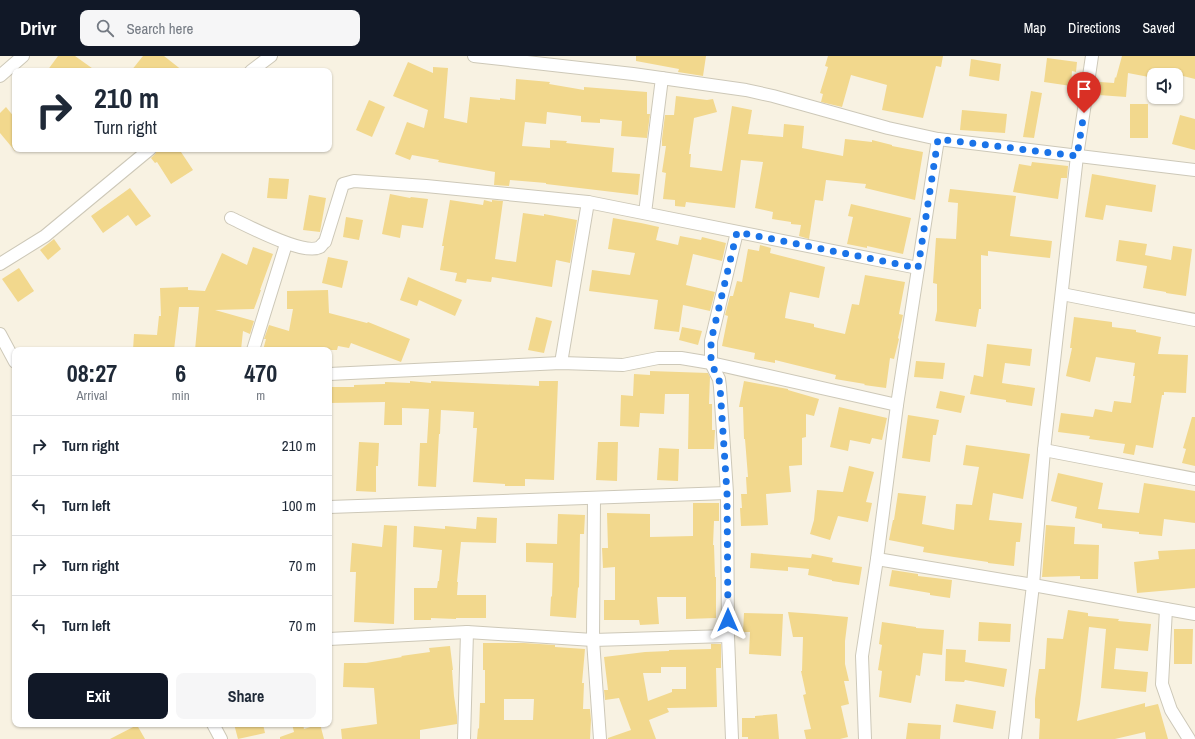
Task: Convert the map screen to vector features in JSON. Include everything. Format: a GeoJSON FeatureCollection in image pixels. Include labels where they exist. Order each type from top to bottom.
{"type":"FeatureCollection","features":[{"type":"Feature","properties":{"kind":"street"},"geometry":{"type":"LineString","coordinates":[[0,76],[23,56]]}},
{"type":"Feature","properties":{"kind":"street"},"geometry":{"type":"LineString","coordinates":[[256,68],[270,56]]}},
{"type":"Feature","properties":{"kind":"street"},"geometry":{"type":"LineString","coordinates":[[474,56],[581,62],[662,78],[760,93],[888,128],[938,139],[1195,170]]}},
{"type":"Feature","properties":{"kind":"street"},"geometry":{"type":"LineString","coordinates":[[1015,739],[1033,585],[1044,450],[1077,156],[1092,56]]}},
{"type":"Feature","properties":{"kind":"street"},"geometry":{"type":"LineString","coordinates":[[645,213],[662,78]]}},
{"type":"Feature","properties":{"kind":"street"},"geometry":{"type":"LineString","coordinates":[[865,739],[862,656],[877,559],[897,405],[938,139]]}},
{"type":"Feature","properties":{"kind":"street"},"geometry":{"type":"LineString","coordinates":[[0,264],[45,236],[146,152]]}},
{"type":"Feature","properties":{"kind":"street"},"geometry":{"type":"LineString","coordinates":[[231,218],[286,244],[312,249],[320,247],[325,242],[344,184],[354,181],[588,202],[918,268]]}},
{"type":"Feature","properties":{"kind":"street"},"geometry":{"type":"LineString","coordinates":[[562,363],[588,202]]}},
{"type":"Feature","properties":{"kind":"street"},"geometry":{"type":"LineString","coordinates":[[732,739],[728,636],[727,493],[720,387],[719,379],[711,363],[711,341],[737,232]]}},
{"type":"Feature","properties":{"kind":"street"},"geometry":{"type":"LineString","coordinates":[[254,347],[286,244]]}},
{"type":"Feature","properties":{"kind":"street"},"geometry":{"type":"LineString","coordinates":[[1062,294],[1195,320]]}},
{"type":"Feature","properties":{"kind":"street"},"geometry":{"type":"LineString","coordinates":[[0,334],[12,356]]}},
{"type":"Feature","properties":{"kind":"street"},"geometry":{"type":"LineString","coordinates":[[332,374],[562,363],[624,366],[658,358],[682,358],[711,363],[897,405]]}},
{"type":"Feature","properties":{"kind":"street"},"geometry":{"type":"LineString","coordinates":[[1044,450],[1195,479]]}},
{"type":"Feature","properties":{"kind":"street"},"geometry":{"type":"LineString","coordinates":[[332,508],[727,493]]}},
{"type":"Feature","properties":{"kind":"street"},"geometry":{"type":"LineString","coordinates":[[594,498],[593,640],[600,739]]}},
{"type":"Feature","properties":{"kind":"street"},"geometry":{"type":"LineString","coordinates":[[877,559],[1195,614]]}},
{"type":"Feature","properties":{"kind":"street"},"geometry":{"type":"LineString","coordinates":[[1166,609],[1162,684],[1171,710],[1189,739]]}},
{"type":"Feature","properties":{"kind":"street"},"geometry":{"type":"LineString","coordinates":[[332,639],[468,632],[593,640],[728,636]]}},
{"type":"Feature","properties":{"kind":"street"},"geometry":{"type":"LineString","coordinates":[[464,739],[468,632]]}},
{"type":"Feature","properties":{"kind":"street"},"geometry":{"type":"LineString","coordinates":[[215,727],[221,739]]}},
{"type":"Feature","properties":{"kind":"building"},"geometry":{"type":"Polygon","coordinates":[[[58,56],[75,56],[92,68],[49,68],[58,56]]]}},
{"type":"Feature","properties":{"kind":"building"},"geometry":{"type":"Polygon","coordinates":[[[143,56],[164,56],[179,68],[133,68],[143,56]]]}},
{"type":"Feature","properties":{"kind":"building"},"geometry":{"type":"Polygon","coordinates":[[[636,56],[706,56],[703,76],[678,72],[679,69],[636,61],[636,56]]]}},
{"type":"Feature","properties":{"kind":"building"},"geometry":{"type":"Polygon","coordinates":[[[828,56],[943,56],[941,67],[936,66],[923,118],[882,110],[887,85],[851,75],[842,107],[821,102],[823,94],[820,93],[828,67],[825,66],[828,56]]]}},
{"type":"Feature","properties":{"kind":"building"},"geometry":{"type":"Polygon","coordinates":[[[1122,56],[1195,56],[1195,79],[1183,76],[1183,68],[1147,68],[1147,77],[1128,73],[1126,97],[1099,95],[1100,82],[1114,83],[1115,77],[1116,78],[1122,56]]]}},
{"type":"Feature","properties":{"kind":"building"},"geometry":{"type":"Polygon","coordinates":[[[1047,58],[1077,62],[1076,72],[1072,71],[1071,86],[1044,82],[1047,58]]]}},
{"type":"Feature","properties":{"kind":"building"},"geometry":{"type":"Polygon","coordinates":[[[971,59],[1001,64],[999,81],[969,76],[971,59]]]}},
{"type":"Feature","properties":{"kind":"building"},"geometry":{"type":"Polygon","coordinates":[[[408,62],[433,73],[433,67],[448,68],[444,118],[467,123],[470,97],[515,100],[516,79],[550,82],[549,84],[584,90],[584,87],[647,92],[647,114],[650,114],[647,138],[621,136],[622,121],[600,119],[600,123],[581,122],[581,116],[547,112],[546,124],[525,122],[522,146],[550,148],[550,140],[614,148],[612,172],[640,174],[638,195],[546,183],[510,180],[509,186],[494,185],[495,172],[438,162],[439,160],[412,155],[410,160],[395,154],[407,122],[424,128],[428,110],[393,96],[408,62]]]}},
{"type":"Feature","properties":{"kind":"building"},"geometry":{"type":"Polygon","coordinates":[[[1031,91],[1042,93],[1034,138],[1023,137],[1031,91]]]}},
{"type":"Feature","properties":{"kind":"building"},"geometry":{"type":"Polygon","coordinates":[[[676,96],[707,100],[713,99],[717,112],[694,118],[689,154],[691,154],[690,167],[722,171],[732,106],[752,110],[748,134],[783,137],[784,124],[804,126],[802,148],[843,156],[845,139],[872,142],[872,140],[892,146],[923,152],[915,200],[865,188],[866,184],[826,180],[823,201],[815,200],[809,239],[799,236],[801,225],[772,219],[773,212],[755,208],[763,162],[741,160],[735,208],[686,202],[685,207],[675,206],[675,200],[663,199],[666,173],[662,172],[666,146],[662,146],[662,139],[665,115],[674,115],[676,96]]]}},
{"type":"Feature","properties":{"kind":"building"},"geometry":{"type":"Polygon","coordinates":[[[369,100],[385,107],[372,137],[356,130],[369,100]]]}},
{"type":"Feature","properties":{"kind":"building"},"geometry":{"type":"Polygon","coordinates":[[[1130,104],[1148,104],[1148,138],[1130,138],[1130,104]]]}},
{"type":"Feature","properties":{"kind":"building"},"geometry":{"type":"Polygon","coordinates":[[[6,107],[12,114],[12,147],[0,133],[0,113],[6,107]]]}},
{"type":"Feature","properties":{"kind":"building"},"geometry":{"type":"Polygon","coordinates":[[[962,110],[1007,114],[1005,133],[960,130],[962,110]]]}},
{"type":"Feature","properties":{"kind":"building"},"geometry":{"type":"Polygon","coordinates":[[[1180,115],[1195,119],[1195,150],[1172,144],[1180,115]]]}},
{"type":"Feature","properties":{"kind":"building"},"geometry":{"type":"Polygon","coordinates":[[[156,152],[181,152],[193,170],[171,184],[157,162],[155,163],[151,158],[156,152]]]}},
{"type":"Feature","properties":{"kind":"building"},"geometry":{"type":"Polygon","coordinates":[[[1032,162],[1068,166],[1067,178],[1061,178],[1058,199],[1013,192],[1019,164],[1031,166],[1032,162]]]}},
{"type":"Feature","properties":{"kind":"building"},"geometry":{"type":"Polygon","coordinates":[[[1092,174],[1156,185],[1152,212],[1106,205],[1103,220],[1085,217],[1092,174]]]}},
{"type":"Feature","properties":{"kind":"building"},"geometry":{"type":"Polygon","coordinates":[[[269,178],[289,179],[287,199],[267,198],[269,178]]]}},
{"type":"Feature","properties":{"kind":"building"},"geometry":{"type":"Polygon","coordinates":[[[130,188],[151,216],[136,226],[128,215],[103,233],[91,216],[130,188]]]}},
{"type":"Feature","properties":{"kind":"building"},"geometry":{"type":"Polygon","coordinates":[[[950,189],[1016,196],[1010,236],[1052,241],[1050,258],[988,251],[988,256],[981,255],[981,309],[979,309],[976,327],[935,321],[937,311],[937,284],[933,283],[936,238],[956,239],[958,203],[948,202],[950,189]]]}},
{"type":"Feature","properties":{"kind":"building"},"geometry":{"type":"Polygon","coordinates":[[[390,194],[410,198],[428,199],[423,228],[402,225],[400,238],[382,234],[390,194]]]}},
{"type":"Feature","properties":{"kind":"building"},"geometry":{"type":"Polygon","coordinates":[[[309,195],[326,198],[320,232],[303,230],[309,195]]]}},
{"type":"Feature","properties":{"kind":"building"},"geometry":{"type":"Polygon","coordinates":[[[450,200],[483,205],[484,200],[492,202],[492,200],[503,201],[495,259],[516,262],[523,213],[544,216],[544,214],[577,220],[570,263],[556,260],[552,287],[492,277],[491,282],[467,279],[466,283],[455,281],[457,273],[440,270],[444,246],[442,246],[450,200]]]}},
{"type":"Feature","properties":{"kind":"building"},"geometry":{"type":"Polygon","coordinates":[[[851,204],[911,218],[903,254],[867,246],[867,248],[847,244],[853,217],[848,216],[851,204]]]}},
{"type":"Feature","properties":{"kind":"building"},"geometry":{"type":"Polygon","coordinates":[[[346,217],[363,220],[359,240],[343,237],[346,217]]]}},
{"type":"Feature","properties":{"kind":"building"},"geometry":{"type":"Polygon","coordinates":[[[613,218],[659,227],[656,240],[678,245],[680,236],[701,240],[702,237],[726,243],[722,261],[693,254],[686,285],[715,292],[710,311],[683,305],[679,332],[654,329],[658,300],[589,291],[592,270],[630,275],[635,253],[608,249],[613,218]]]}},
{"type":"Feature","properties":{"kind":"building"},"geometry":{"type":"Polygon","coordinates":[[[54,239],[61,249],[48,260],[40,250],[54,239]]]}},
{"type":"Feature","properties":{"kind":"building"},"geometry":{"type":"Polygon","coordinates":[[[1119,240],[1147,244],[1145,255],[1171,260],[1173,246],[1192,249],[1186,296],[1143,288],[1147,266],[1116,261],[1119,240]]]}},
{"type":"Feature","properties":{"kind":"building"},"geometry":{"type":"Polygon","coordinates":[[[760,245],[771,248],[770,253],[825,267],[819,298],[790,292],[786,311],[785,318],[814,324],[814,327],[845,334],[852,304],[859,305],[865,275],[905,282],[899,314],[903,315],[899,339],[894,359],[890,358],[886,388],[835,379],[836,375],[775,360],[775,363],[754,359],[755,353],[722,346],[728,316],[725,315],[730,296],[733,296],[737,281],[742,282],[748,249],[759,251],[760,245]]]}},
{"type":"Feature","properties":{"kind":"building"},"geometry":{"type":"Polygon","coordinates":[[[253,247],[273,254],[254,309],[215,310],[254,321],[250,334],[243,331],[241,347],[195,347],[199,307],[179,307],[174,347],[133,347],[134,334],[157,335],[159,316],[161,316],[160,288],[188,287],[188,290],[205,291],[222,253],[247,265],[253,247]]]}},
{"type":"Feature","properties":{"kind":"building"},"geometry":{"type":"Polygon","coordinates":[[[328,257],[348,261],[342,288],[322,283],[328,257]]]}},
{"type":"Feature","properties":{"kind":"building"},"geometry":{"type":"Polygon","coordinates":[[[19,268],[34,291],[18,302],[2,279],[19,268]]]}},
{"type":"Feature","properties":{"kind":"building"},"geometry":{"type":"Polygon","coordinates":[[[408,277],[462,300],[455,316],[419,300],[417,306],[400,300],[408,277]]]}},
{"type":"Feature","properties":{"kind":"building"},"geometry":{"type":"Polygon","coordinates":[[[328,290],[329,313],[368,322],[410,339],[401,362],[351,343],[349,348],[338,346],[337,350],[332,350],[332,347],[264,347],[266,339],[264,339],[269,325],[289,331],[293,309],[287,309],[287,291],[328,290]]]}},
{"type":"Feature","properties":{"kind":"building"},"geometry":{"type":"Polygon","coordinates":[[[536,317],[552,321],[544,353],[528,350],[536,317]]]}},
{"type":"Feature","properties":{"kind":"building"},"geometry":{"type":"Polygon","coordinates":[[[1074,317],[1112,322],[1112,327],[1136,330],[1136,332],[1161,337],[1158,354],[1188,355],[1186,393],[1164,392],[1164,395],[1162,395],[1153,448],[1136,445],[1134,455],[1123,453],[1125,444],[1089,439],[1090,436],[1058,432],[1061,413],[1093,417],[1095,409],[1112,412],[1114,401],[1131,403],[1135,376],[1133,376],[1135,363],[1096,357],[1090,382],[1066,376],[1072,348],[1070,348],[1074,317]]]}},
{"type":"Feature","properties":{"kind":"building"},"geometry":{"type":"Polygon","coordinates":[[[682,327],[702,331],[698,345],[679,340],[682,327]]]}},
{"type":"Feature","properties":{"kind":"building"},"geometry":{"type":"Polygon","coordinates":[[[987,344],[1032,349],[1030,366],[1005,363],[1002,383],[1035,388],[1032,406],[970,394],[974,375],[983,377],[987,344]]]}},
{"type":"Feature","properties":{"kind":"building"},"geometry":{"type":"Polygon","coordinates":[[[916,361],[945,363],[943,379],[914,377],[916,361]]]}},
{"type":"Feature","properties":{"kind":"building"},"geometry":{"type":"Polygon","coordinates":[[[650,371],[708,373],[710,377],[709,404],[712,404],[712,430],[715,430],[714,449],[688,449],[689,394],[665,394],[664,414],[640,413],[639,427],[620,426],[621,395],[633,396],[634,374],[650,375],[650,371]]]}},
{"type":"Feature","properties":{"kind":"building"},"geometry":{"type":"Polygon","coordinates":[[[410,381],[431,383],[431,381],[539,386],[539,381],[558,381],[554,480],[525,479],[525,486],[505,486],[505,484],[473,482],[477,428],[473,428],[474,412],[441,410],[436,487],[418,486],[420,443],[427,443],[429,409],[402,408],[402,425],[384,425],[385,402],[332,403],[332,387],[354,387],[354,385],[385,384],[385,382],[410,383],[410,381]]]}},
{"type":"Feature","properties":{"kind":"building"},"geometry":{"type":"Polygon","coordinates":[[[744,381],[788,389],[819,399],[814,416],[806,414],[806,437],[802,438],[802,465],[789,466],[791,492],[766,494],[768,525],[741,526],[741,494],[747,494],[746,477],[748,477],[744,439],[743,407],[739,407],[744,381]]]}},
{"type":"Feature","properties":{"kind":"building"},"geometry":{"type":"Polygon","coordinates":[[[940,391],[965,396],[961,413],[936,408],[940,391]]]}},
{"type":"Feature","properties":{"kind":"building"},"geometry":{"type":"Polygon","coordinates":[[[839,407],[887,418],[882,440],[872,438],[870,444],[850,440],[848,451],[830,447],[839,407]]]}},
{"type":"Feature","properties":{"kind":"building"},"geometry":{"type":"Polygon","coordinates":[[[908,415],[939,420],[936,435],[933,435],[930,462],[902,458],[908,415]]]}},
{"type":"Feature","properties":{"kind":"building"},"geometry":{"type":"Polygon","coordinates":[[[1192,417],[1195,417],[1195,466],[1182,463],[1186,449],[1183,448],[1192,417]]]}},
{"type":"Feature","properties":{"kind":"building"},"geometry":{"type":"Polygon","coordinates":[[[359,442],[379,443],[378,466],[376,466],[376,492],[356,491],[359,442]]]}},
{"type":"Feature","properties":{"kind":"building"},"geometry":{"type":"Polygon","coordinates":[[[598,442],[618,442],[617,481],[596,480],[598,442]]]}},
{"type":"Feature","properties":{"kind":"building"},"geometry":{"type":"Polygon","coordinates":[[[966,445],[1030,454],[1023,499],[993,493],[989,520],[1022,523],[1020,542],[1016,542],[1014,566],[923,552],[924,547],[889,540],[898,493],[926,496],[922,524],[954,530],[956,504],[972,505],[979,467],[963,465],[966,445]]]}},
{"type":"Feature","properties":{"kind":"building"},"geometry":{"type":"Polygon","coordinates":[[[659,448],[679,449],[678,481],[657,480],[659,448]]]}},
{"type":"Feature","properties":{"kind":"building"},"geometry":{"type":"Polygon","coordinates":[[[849,466],[874,472],[866,502],[872,503],[868,522],[838,516],[830,540],[810,534],[814,520],[817,490],[843,492],[849,466]]]}},
{"type":"Feature","properties":{"kind":"building"},"geometry":{"type":"Polygon","coordinates":[[[1058,473],[1103,483],[1098,509],[1139,513],[1144,483],[1195,491],[1195,523],[1164,519],[1162,536],[1102,528],[1102,524],[1075,518],[1077,507],[1051,501],[1058,473]]]}},
{"type":"Feature","properties":{"kind":"building"},"geometry":{"type":"Polygon","coordinates":[[[693,503],[719,503],[719,521],[714,521],[713,545],[716,577],[716,618],[686,619],[686,597],[657,597],[659,624],[640,625],[639,620],[604,620],[604,600],[615,600],[615,567],[603,568],[602,548],[608,548],[607,513],[650,514],[650,537],[693,536],[693,503]]]}},
{"type":"Feature","properties":{"kind":"building"},"geometry":{"type":"Polygon","coordinates":[[[558,514],[585,515],[584,534],[580,534],[579,588],[578,587],[576,618],[550,616],[553,563],[526,562],[526,543],[557,544],[558,514]]]}},
{"type":"Feature","properties":{"kind":"building"},"geometry":{"type":"Polygon","coordinates":[[[477,517],[497,518],[496,543],[461,542],[457,595],[486,595],[486,618],[431,618],[431,620],[414,620],[414,588],[437,588],[442,550],[413,547],[414,526],[445,529],[445,526],[476,529],[477,517]]]}},
{"type":"Feature","properties":{"kind":"building"},"geometry":{"type":"Polygon","coordinates":[[[384,525],[397,526],[394,624],[354,622],[356,572],[350,572],[352,543],[382,547],[384,525]]]}},
{"type":"Feature","properties":{"kind":"building"},"geometry":{"type":"Polygon","coordinates":[[[1046,525],[1075,527],[1074,544],[1099,545],[1098,579],[1080,579],[1080,576],[1042,577],[1046,525]]]}},
{"type":"Feature","properties":{"kind":"building"},"geometry":{"type":"Polygon","coordinates":[[[1195,549],[1195,588],[1137,593],[1134,562],[1159,559],[1158,551],[1195,549]]]}},
{"type":"Feature","properties":{"kind":"building"},"geometry":{"type":"Polygon","coordinates":[[[751,553],[811,558],[812,554],[833,558],[832,562],[862,567],[859,585],[832,581],[808,575],[809,569],[788,567],[788,571],[750,568],[751,553]]]}},
{"type":"Feature","properties":{"kind":"building"},"geometry":{"type":"Polygon","coordinates":[[[892,570],[918,574],[918,576],[952,580],[950,598],[889,586],[892,570]]]}},
{"type":"Feature","properties":{"kind":"building"},"geometry":{"type":"Polygon","coordinates":[[[1068,610],[1088,613],[1088,616],[1151,624],[1148,651],[1116,648],[1114,669],[1148,672],[1146,692],[1101,688],[1106,629],[1089,627],[1077,721],[1145,703],[1145,707],[1158,704],[1168,739],[1146,739],[1145,732],[1115,739],[1039,739],[1040,719],[1035,718],[1035,699],[1039,669],[1045,669],[1047,638],[1063,639],[1068,610]]]}},
{"type":"Feature","properties":{"kind":"building"},"geometry":{"type":"Polygon","coordinates":[[[788,612],[848,617],[845,641],[845,664],[849,681],[844,681],[849,704],[841,706],[848,737],[840,739],[806,739],[804,730],[811,729],[803,695],[806,694],[801,671],[803,637],[793,637],[788,612]]]}},
{"type":"Feature","properties":{"kind":"building"},"geometry":{"type":"Polygon","coordinates":[[[744,613],[783,614],[781,656],[749,654],[750,632],[743,632],[744,613]]]}},
{"type":"Feature","properties":{"kind":"building"},"geometry":{"type":"Polygon","coordinates":[[[882,622],[916,628],[944,630],[942,655],[923,653],[920,676],[916,675],[911,703],[879,697],[882,671],[878,670],[882,645],[879,644],[882,622]]]}},
{"type":"Feature","properties":{"kind":"building"},"geometry":{"type":"Polygon","coordinates":[[[979,622],[1011,624],[1010,642],[978,641],[979,622]]]}},
{"type":"Feature","properties":{"kind":"building"},"geometry":{"type":"Polygon","coordinates":[[[1174,629],[1193,629],[1192,664],[1174,664],[1174,629]]]}},
{"type":"Feature","properties":{"kind":"building"},"geometry":{"type":"Polygon","coordinates":[[[483,643],[524,643],[585,649],[582,683],[584,683],[583,709],[590,709],[590,739],[477,739],[480,703],[485,703],[485,670],[483,670],[483,643]],[[504,699],[504,720],[533,720],[534,699],[504,699]]]}},
{"type":"Feature","properties":{"kind":"building"},"geometry":{"type":"Polygon","coordinates":[[[711,644],[721,644],[721,668],[716,668],[717,707],[667,708],[669,712],[649,720],[656,739],[608,739],[631,730],[619,698],[605,700],[604,690],[608,690],[604,657],[669,650],[711,649],[711,644]],[[661,667],[661,673],[643,673],[648,701],[672,692],[672,689],[686,689],[686,667],[661,667]]]}},
{"type":"Feature","properties":{"kind":"building"},"geometry":{"type":"Polygon","coordinates":[[[450,646],[457,724],[420,730],[420,739],[342,739],[341,729],[377,724],[374,688],[343,687],[344,663],[366,663],[430,652],[429,648],[450,646]]]}},
{"type":"Feature","properties":{"kind":"building"},"geometry":{"type":"Polygon","coordinates":[[[946,649],[966,650],[965,662],[1007,669],[1004,687],[965,680],[964,682],[945,681],[946,649]]]}},
{"type":"Feature","properties":{"kind":"building"},"geometry":{"type":"Polygon","coordinates":[[[956,704],[996,711],[993,729],[953,722],[956,704]]]}},
{"type":"Feature","properties":{"kind":"building"},"geometry":{"type":"Polygon","coordinates":[[[777,714],[779,739],[748,739],[748,737],[742,737],[742,718],[755,718],[755,716],[777,714]]]}},
{"type":"Feature","properties":{"kind":"building"},"geometry":{"type":"Polygon","coordinates":[[[908,723],[941,725],[940,739],[906,739],[908,723]]]}},
{"type":"Feature","properties":{"kind":"building"},"geometry":{"type":"Polygon","coordinates":[[[133,727],[138,727],[145,739],[110,739],[133,727]]]}},
{"type":"Feature","properties":{"kind":"building"},"geometry":{"type":"Polygon","coordinates":[[[235,727],[264,727],[265,733],[238,739],[235,727]]]}},
{"type":"Feature","properties":{"kind":"building"},"geometry":{"type":"Polygon","coordinates":[[[293,727],[304,727],[304,729],[310,727],[321,727],[324,739],[280,739],[280,737],[294,732],[293,727]]]}},
{"type":"Feature","properties":{"kind":"route"},"geometry":{"type":"LineString","coordinates":[[728,620],[727,493],[720,387],[719,379],[711,363],[711,341],[737,232],[918,268],[938,139],[1077,156],[1084,113]]}}]}
